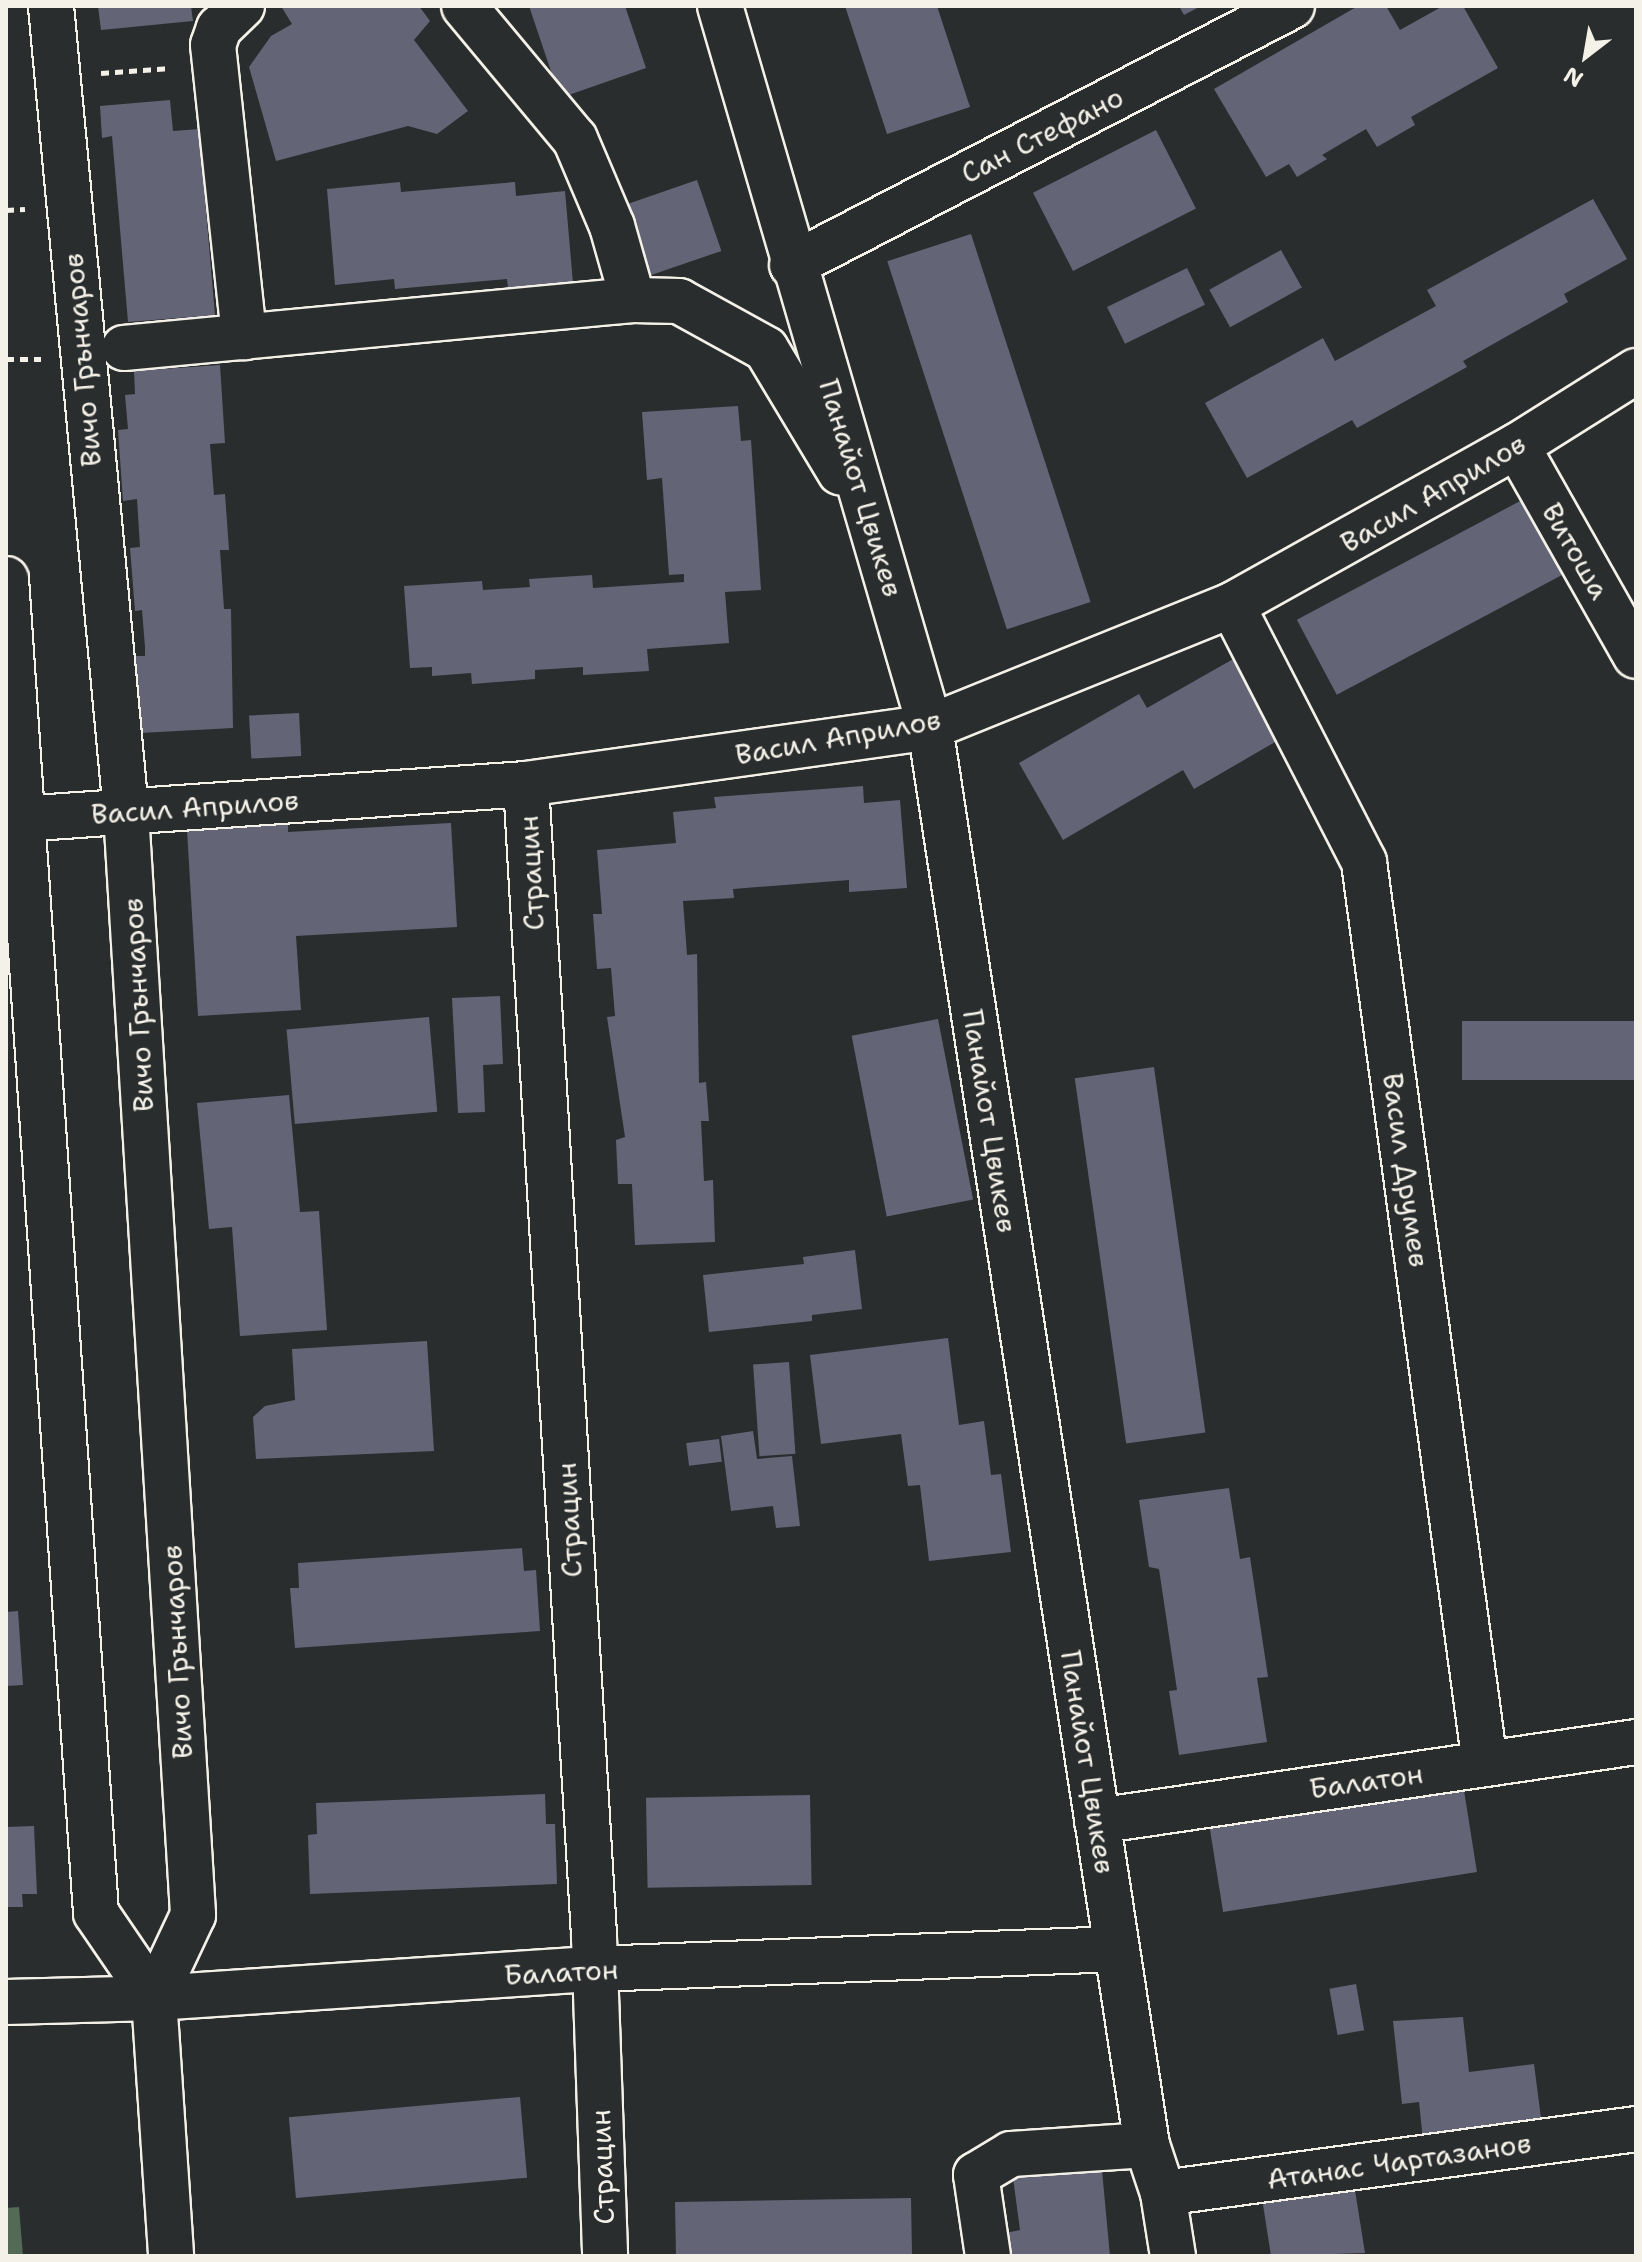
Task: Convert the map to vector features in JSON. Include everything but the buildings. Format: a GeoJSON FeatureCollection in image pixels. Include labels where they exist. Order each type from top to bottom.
{"type":"FeatureCollection","features":[{"type":"Feature","properties":{"kind":"street","name":"Вичо Грънчаров"},"geometry":{"type":"LineString","coordinates":[[51,6],[126,812],[193,1915],[154,1998],[171,2256]]}},
{"type":"Feature","properties":{"kind":"street"},"geometry":{"type":"LineString","coordinates":[[242,6],[219,28],[213,45],[244,337]]}},
{"type":"Feature","properties":{"kind":"street"},"geometry":{"type":"LineString","coordinates":[[464,6],[575,139],[612,226],[633,300]]}},
{"type":"Feature","properties":{"kind":"street","name":"Панайот Цвикев"},"geometry":{"type":"LineString","coordinates":[[720,6],[792,265],[877,533],[930,727],[1147,2145],[1163,2193],[1173,2256]]}},
{"type":"Feature","properties":{"kind":"street","name":"Сан Стефано"},"geometry":{"type":"LineString","coordinates":[[792,265],[1292,6]]}},
{"type":"Feature","properties":{"kind":"street"},"geometry":{"type":"LineString","coordinates":[[124,348],[633,300],[679,301],[766,349],[877,533]]}},
{"type":"Feature","properties":{"kind":"street","name":"Васил Априлов"},"geometry":{"type":"LineString","coordinates":[[13,819],[526,784],[930,727],[1232,605],[1517,446],[1636,371]]}},
{"type":"Feature","properties":{"kind":"street","name":"Витоша"},"geometry":{"type":"LineString","coordinates":[[1517,446],[1636,656]]}},
{"type":"Feature","properties":{"kind":"street"},"geometry":{"type":"LineString","coordinates":[[6,579],[13,819],[96,1913],[154,1998]]}},
{"type":"Feature","properties":{"kind":"street","name":"Васил Друмев"},"geometry":{"type":"LineString","coordinates":[[1232,605],[1364,862],[1485,1764]]}},
{"type":"Feature","properties":{"kind":"street","name":"Страцин"},"geometry":{"type":"LineString","coordinates":[[526,784],[595,1969],[605,2256]]}},
{"type":"Feature","properties":{"kind":"street","name":"Балатон"},"geometry":{"type":"LineString","coordinates":[[1097,1821],[1636,1742]]}},
{"type":"Feature","properties":{"kind":"street","name":"Балатон"},"geometry":{"type":"LineString","coordinates":[[6,2002],[154,1998],[595,1969],[1117,1949]]}},
{"type":"Feature","properties":{"kind":"street","name":"Атанас Чартазанов"},"geometry":{"type":"LineString","coordinates":[[1163,2193],[1636,2129]]}},
{"type":"Feature","properties":{"kind":"street"},"geometry":{"type":"LineString","coordinates":[[988,2256],[976,2175],[1011,2154],[1147,2145]]}},
{"type":"Feature","properties":{"kind":"path"},"geometry":{"type":"LineString","coordinates":[[57,76],[176,67]]}},
{"type":"Feature","properties":{"kind":"green space"},"geometry":{"type":"Polygon","coordinates":[[[19,2207],[23,2256],[6,2256],[6,2208],[19,2207]]]}}]}
